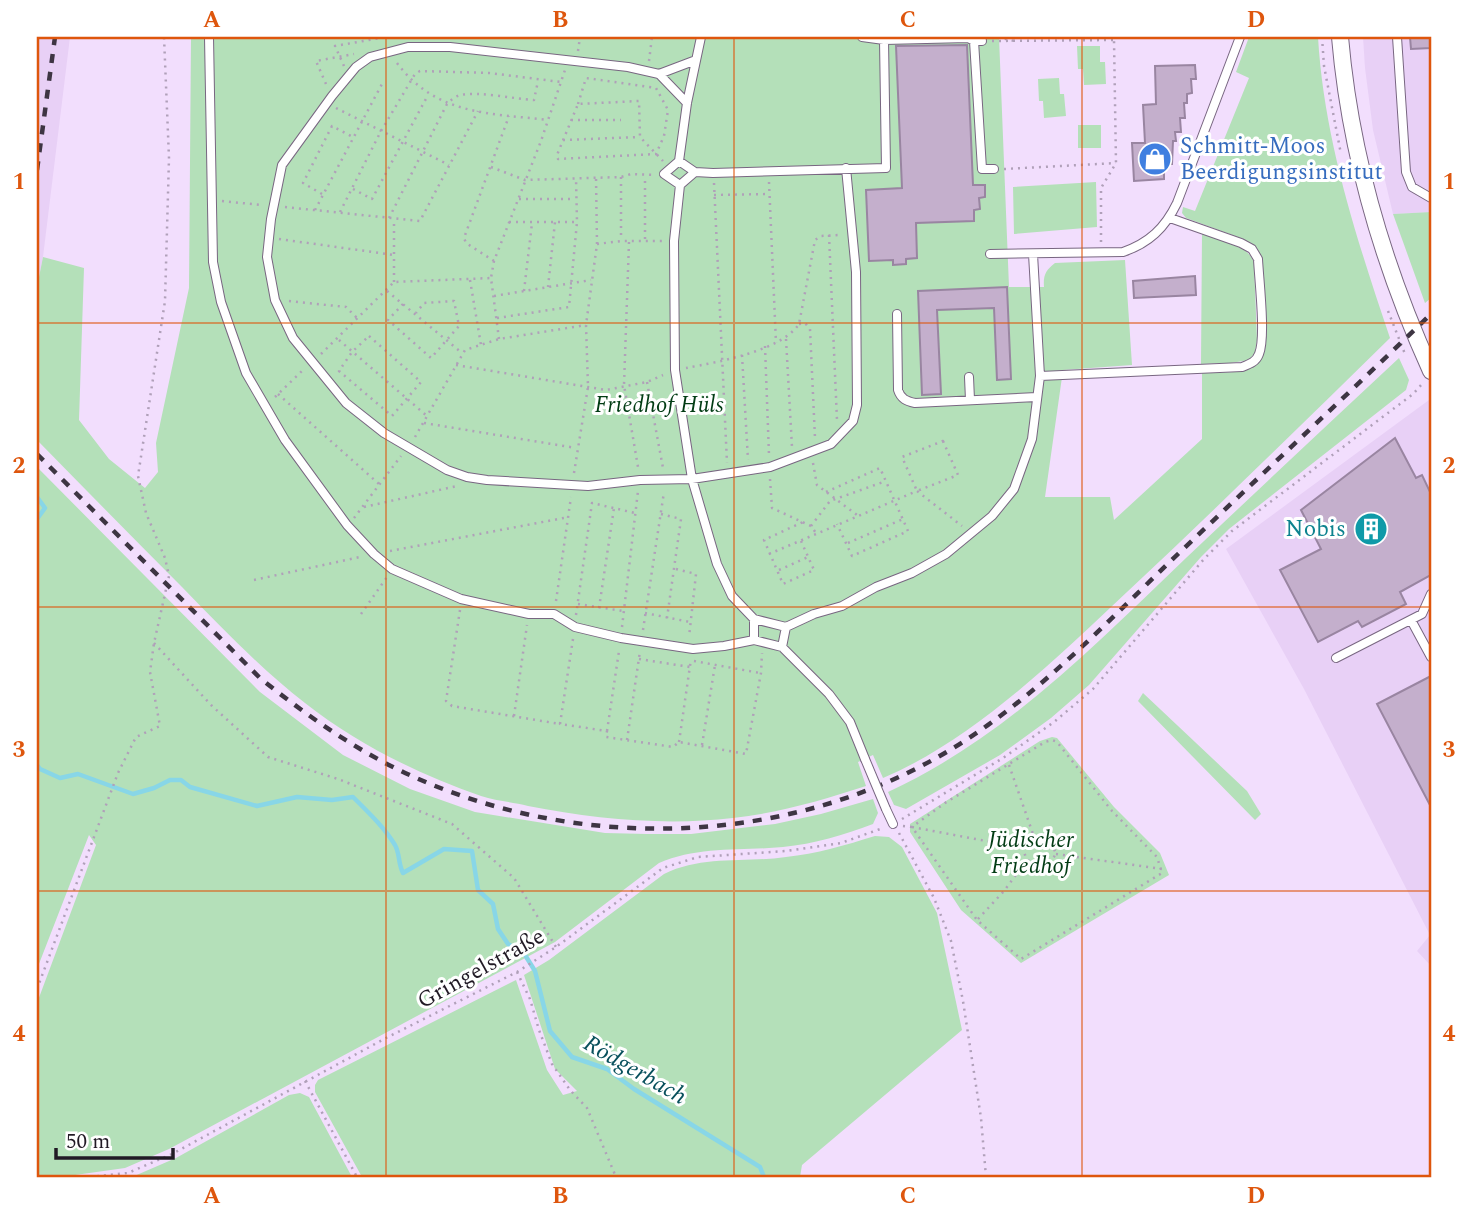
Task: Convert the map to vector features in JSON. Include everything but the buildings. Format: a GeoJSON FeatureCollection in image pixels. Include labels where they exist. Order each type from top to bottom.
{"type":"FeatureCollection","features":[{"type":"Feature","properties":{"kind":"street"},"geometry":{"type":"LineString","coordinates":[[1339,37],[1353,133],[1374,218],[1429,375]]}},
{"type":"Feature","properties":{"kind":"lane"},"geometry":{"type":"LineString","coordinates":[[209,37],[213,262],[221,302],[246,373],[264,406],[308,474],[347,525],[374,554],[393,569],[461,599],[529,614],[554,614],[575,627],[641,641],[691,648],[759,641],[782,647],[829,694],[850,722],[893,824]]}},
{"type":"Feature","properties":{"kind":"lane"},"geometry":{"type":"LineString","coordinates":[[680,185],[667,172],[679,161],[687,103],[701,37]]}},
{"type":"Feature","properties":{"kind":"lane"},"geometry":{"type":"LineString","coordinates":[[862,37],[884,40],[968,38],[978,41],[982,169],[994,169]]}},
{"type":"Feature","properties":{"kind":"lane"},"geometry":{"type":"LineString","coordinates":[[990,254],[1123,252],[1141,246],[1154,236],[1170,218],[1240,37]]}},
{"type":"Feature","properties":{"kind":"lane"},"geometry":{"type":"LineString","coordinates":[[1397,37],[1406,172],[1412,187],[1431,198]]}},
{"type":"Feature","properties":{"kind":"lane"},"geometry":{"type":"LineString","coordinates":[[679,161],[695,172],[713,173],[887,168],[884,40]]}},
{"type":"Feature","properties":{"kind":"lane"},"geometry":{"type":"LineString","coordinates":[[687,103],[659,74],[648,71],[450,47],[408,47],[370,57],[356,67],[282,165],[273,206],[267,257],[275,300],[293,338],[346,403],[407,448],[438,466],[467,477],[588,486],[692,479],[770,467],[793,460],[831,444],[853,421],[857,405],[856,272],[846,168]]}},
{"type":"Feature","properties":{"kind":"lane"},"geometry":{"type":"LineString","coordinates":[[659,74],[696,60]]}},
{"type":"Feature","properties":{"kind":"lane"},"geometry":{"type":"LineString","coordinates":[[695,172],[680,185],[674,241],[675,370],[692,479],[717,564],[732,596],[754,619],[759,641]]}},
{"type":"Feature","properties":{"kind":"lane"},"geometry":{"type":"LineString","coordinates":[[1040,376],[1242,366],[1252,363],[1259,354],[1262,341],[1258,259],[1252,249],[1241,243],[1170,218]]}},
{"type":"Feature","properties":{"kind":"lane"},"geometry":{"type":"LineString","coordinates":[[754,619],[786,627],[814,614],[842,606],[876,587],[912,573],[946,554],[992,516],[1014,489],[1032,439],[1040,376],[1033,254]]}},
{"type":"Feature","properties":{"kind":"lane"},"geometry":{"type":"LineString","coordinates":[[897,313],[900,397],[915,403],[1037,397]]}},
{"type":"Feature","properties":{"kind":"lane"},"geometry":{"type":"LineString","coordinates":[[969,377],[970,400]]}},
{"type":"Feature","properties":{"kind":"lane"},"geometry":{"type":"LineString","coordinates":[[1336,658],[1422,614],[1431,594]]}},
{"type":"Feature","properties":{"kind":"lane"},"geometry":{"type":"LineString","coordinates":[[1411,620],[1431,657]]}},
{"type":"Feature","properties":{"kind":"lane"},"geometry":{"type":"LineString","coordinates":[[782,647],[786,627]]}},
{"type":"Feature","properties":{"kind":"path"},"geometry":{"type":"LineString","coordinates":[[37,989],[118,773],[136,737],[160,726],[150,672],[169,576],[165,558],[146,513],[138,476],[165,301],[169,158],[164,37]]}},
{"type":"Feature","properties":{"kind":"path"},"geometry":{"type":"LineString","coordinates":[[348,77],[335,46],[386,37]]}},
{"type":"Feature","properties":{"kind":"path"},"geometry":{"type":"LineString","coordinates":[[648,71],[652,37]]}},
{"type":"Feature","properties":{"kind":"path"},"geometry":{"type":"LineString","coordinates":[[998,37],[1014,41]]}},
{"type":"Feature","properties":{"kind":"path"},"geometry":{"type":"LineString","coordinates":[[994,41],[1114,40],[1118,37]]}},
{"type":"Feature","properties":{"kind":"path"},"geometry":{"type":"LineString","coordinates":[[1101,253],[1101,188],[1115,163],[1114,40]]}},
{"type":"Feature","properties":{"kind":"path"},"geometry":{"type":"LineString","coordinates":[[370,57],[368,51],[316,61],[333,106],[449,165]]}},
{"type":"Feature","properties":{"kind":"path"},"geometry":{"type":"LineString","coordinates":[[391,51],[410,80],[428,95],[447,104],[509,116],[548,120]]}},
{"type":"Feature","properties":{"kind":"path"},"geometry":{"type":"LineString","coordinates":[[499,339],[491,278],[494,261],[548,120],[566,68],[564,60]]}},
{"type":"Feature","properties":{"kind":"path"},"geometry":{"type":"LineString","coordinates":[[340,212],[381,131],[410,80],[420,71],[489,73],[561,82]]}},
{"type":"Feature","properties":{"kind":"path"},"geometry":{"type":"LineString","coordinates":[[586,78],[656,88],[668,110],[664,136],[656,153],[558,159],[557,155],[586,78]]}},
{"type":"Feature","properties":{"kind":"path"},"geometry":{"type":"LineString","coordinates":[[388,218],[447,104],[460,94],[534,100],[538,80]]}},
{"type":"Feature","properties":{"kind":"path"},"geometry":{"type":"LineString","coordinates":[[315,209],[383,82]]}},
{"type":"Feature","properties":{"kind":"path"},"geometry":{"type":"LineString","coordinates":[[353,189],[372,198],[428,95]]}},
{"type":"Feature","properties":{"kind":"path"},"geometry":{"type":"LineString","coordinates":[[491,167],[525,180],[621,177],[631,174],[645,176],[667,172],[656,153],[640,137],[639,101],[578,104]]}},
{"type":"Feature","properties":{"kind":"path"},"geometry":{"type":"LineString","coordinates":[[212,200],[420,221],[478,111]]}},
{"type":"Feature","properties":{"kind":"path"},"geometry":{"type":"LineString","coordinates":[[494,261],[466,243],[464,238],[509,116]]}},
{"type":"Feature","properties":{"kind":"path"},"geometry":{"type":"LineString","coordinates":[[571,120],[621,120]]}},
{"type":"Feature","properties":{"kind":"path"},"geometry":{"type":"LineString","coordinates":[[322,194],[303,183],[331,126],[352,137]]}},
{"type":"Feature","properties":{"kind":"path"},"geometry":{"type":"LineString","coordinates":[[563,140],[640,137]]}},
{"type":"Feature","properties":{"kind":"path"},"geometry":{"type":"LineString","coordinates":[[1012,169],[1115,163]]}},
{"type":"Feature","properties":{"kind":"path"},"geometry":{"type":"LineString","coordinates":[[768,172],[776,343]]}},
{"type":"Feature","properties":{"kind":"path"},"geometry":{"type":"LineString","coordinates":[[713,173],[727,474]]}},
{"type":"Feature","properties":{"kind":"path"},"geometry":{"type":"LineString","coordinates":[[645,176],[645,241]]}},
{"type":"Feature","properties":{"kind":"path"},"geometry":{"type":"LineString","coordinates":[[554,614],[569,517],[576,448],[589,387],[586,325],[597,244],[596,177]]}},
{"type":"Feature","properties":{"kind":"path"},"geometry":{"type":"LineString","coordinates":[[621,177],[621,241]]}},
{"type":"Feature","properties":{"kind":"path"},"geometry":{"type":"LineString","coordinates":[[497,318],[569,307],[577,222],[576,178]]}},
{"type":"Feature","properties":{"kind":"path"},"geometry":{"type":"LineString","coordinates":[[714,195],[770,194]]}},
{"type":"Feature","properties":{"kind":"path"},"geometry":{"type":"LineString","coordinates":[[519,199],[576,199]]}},
{"type":"Feature","properties":{"kind":"path"},"geometry":{"type":"LineString","coordinates":[[264,406],[338,339],[394,282],[394,218]]}},
{"type":"Feature","properties":{"kind":"path"},"geometry":{"type":"LineString","coordinates":[[509,222],[577,222]]}},
{"type":"Feature","properties":{"kind":"path"},"geometry":{"type":"LineString","coordinates":[[548,287],[555,222]]}},
{"type":"Feature","properties":{"kind":"path"},"geometry":{"type":"LineString","coordinates":[[524,291],[532,223]]}},
{"type":"Feature","properties":{"kind":"path"},"geometry":{"type":"LineString","coordinates":[[829,235],[838,436]]}},
{"type":"Feature","properties":{"kind":"path"},"geometry":{"type":"LineString","coordinates":[[270,238],[394,255]]}},
{"type":"Feature","properties":{"kind":"path"},"geometry":{"type":"LineString","coordinates":[[597,244],[674,241]]}},
{"type":"Feature","properties":{"kind":"path"},"geometry":{"type":"LineString","coordinates":[[394,282],[491,278]]}},
{"type":"Feature","properties":{"kind":"path"},"geometry":{"type":"LineString","coordinates":[[470,279],[481,345]]}},
{"type":"Feature","properties":{"kind":"path"},"geometry":{"type":"LineString","coordinates":[[494,296],[592,280]]}},
{"type":"Feature","properties":{"kind":"path"},"geometry":{"type":"LineString","coordinates":[[387,291],[462,353]]}},
{"type":"Feature","properties":{"kind":"path"},"geometry":{"type":"LineString","coordinates":[[275,300],[345,307],[357,318]]}},
{"type":"Feature","properties":{"kind":"path"},"geometry":{"type":"LineString","coordinates":[[403,304],[388,320],[431,358],[459,326],[454,301],[425,303],[416,313]]}},
{"type":"Feature","properties":{"kind":"path"},"geometry":{"type":"LineString","coordinates":[[799,324],[805,323],[810,329],[817,485],[857,515]]}},
{"type":"Feature","properties":{"kind":"path"},"geometry":{"type":"LineString","coordinates":[[347,525],[424,423],[462,353],[499,339],[586,325]]}},
{"type":"Feature","properties":{"kind":"path"},"geometry":{"type":"LineString","coordinates":[[369,336],[421,382],[408,399],[392,416],[339,371],[352,352],[369,336]]}},
{"type":"Feature","properties":{"kind":"path"},"geometry":{"type":"LineString","coordinates":[[338,339],[427,416]]}},
{"type":"Feature","properties":{"kind":"path"},"geometry":{"type":"LineString","coordinates":[[786,339],[793,460]]}},
{"type":"Feature","properties":{"kind":"path"},"geometry":{"type":"LineString","coordinates":[[765,346],[772,508],[811,526],[817,533]]}},
{"type":"Feature","properties":{"kind":"path"},"geometry":{"type":"LineString","coordinates":[[742,355],[748,471]]}},
{"type":"Feature","properties":{"kind":"path","name":"Gringelstraße"},"geometry":{"type":"LineString","coordinates":[[90,1177],[128,1173],[172,1154],[305,1081],[525,968],[663,868],[698,857],[786,851],[841,843],[893,824],[1003,758],[1064,714],[1093,689],[1204,559],[1232,531],[1413,394],[1429,375]]}},
{"type":"Feature","properties":{"kind":"path"},"geometry":{"type":"LineString","coordinates":[[627,740],[666,480],[647,382]]}},
{"type":"Feature","properties":{"kind":"path"},"geometry":{"type":"LineString","coordinates":[[278,394],[379,484]]}},
{"type":"Feature","properties":{"kind":"path"},"geometry":{"type":"LineString","coordinates":[[424,423],[576,448]]}},
{"type":"Feature","properties":{"kind":"path"},"geometry":{"type":"LineString","coordinates":[[769,554],[857,515],[895,501],[917,491],[958,475],[943,442],[902,457],[917,491],[971,533]]}},
{"type":"Feature","properties":{"kind":"path"},"geometry":{"type":"LineString","coordinates":[[826,492],[880,468],[908,531],[852,556],[837,524]]}},
{"type":"Feature","properties":{"kind":"path"},"geometry":{"type":"LineString","coordinates":[[363,507],[442,491],[457,486],[467,477]]}},
{"type":"Feature","properties":{"kind":"path"},"geometry":{"type":"LineString","coordinates":[[811,526],[830,501],[886,481]]}},
{"type":"Feature","properties":{"kind":"path"},"geometry":{"type":"LineString","coordinates":[[560,724],[592,503],[635,513]]}},
{"type":"Feature","properties":{"kind":"path"},"geometry":{"type":"LineString","coordinates":[[599,608],[614,508]]}},
{"type":"Feature","properties":{"kind":"path"},"geometry":{"type":"LineString","coordinates":[[661,514],[681,519],[667,618]]}},
{"type":"Feature","properties":{"kind":"path"},"geometry":{"type":"LineString","coordinates":[[254,580],[569,517]]}},
{"type":"Feature","properties":{"kind":"path"},"geometry":{"type":"LineString","coordinates":[[847,543],[903,519]]}},
{"type":"Feature","properties":{"kind":"path"},"geometry":{"type":"LineString","coordinates":[[801,541],[814,570],[783,584],[764,540],[803,522]]}},
{"type":"Feature","properties":{"kind":"path"},"geometry":{"type":"LineString","coordinates":[[778,570],[808,557]]}},
{"type":"Feature","properties":{"kind":"path"},"geometry":{"type":"LineString","coordinates":[[461,599],[446,701],[452,706],[607,731],[606,737],[674,747],[678,742],[691,661],[690,622],[696,574],[674,568]]}},
{"type":"Feature","properties":{"kind":"path"},"geometry":{"type":"LineString","coordinates":[[361,614],[393,569]]}},
{"type":"Feature","properties":{"kind":"path"},"geometry":{"type":"LineString","coordinates":[[578,604],[624,612]]}},
{"type":"Feature","properties":{"kind":"path"},"geometry":{"type":"LineString","coordinates":[[645,613],[690,622]]}},
{"type":"Feature","properties":{"kind":"path"},"geometry":{"type":"LineString","coordinates":[[514,716],[529,614]]}},
{"type":"Feature","properties":{"kind":"path"},"geometry":{"type":"LineString","coordinates":[[678,742],[746,754],[761,673],[759,641]]}},
{"type":"Feature","properties":{"kind":"path"},"geometry":{"type":"LineString","coordinates":[[154,643],[211,705],[268,757],[338,779],[452,824],[514,878],[556,947]]}},
{"type":"Feature","properties":{"kind":"path"},"geometry":{"type":"LineString","coordinates":[[639,659],[690,667]]}},
{"type":"Feature","properties":{"kind":"path"},"geometry":{"type":"LineString","coordinates":[[691,661],[761,673]]}},
{"type":"Feature","properties":{"kind":"path"},"geometry":{"type":"LineString","coordinates":[[702,746],[715,665]]}},
{"type":"Feature","properties":{"kind":"path"},"geometry":{"type":"LineString","coordinates":[[1045,742],[1057,742],[1112,811],[1157,857],[1162,873],[1021,959],[977,920],[912,827],[945,803],[1045,742]]}},
{"type":"Feature","properties":{"kind":"path"},"geometry":{"type":"LineString","coordinates":[[1009,765],[1034,836]]}},
{"type":"Feature","properties":{"kind":"path"},"geometry":{"type":"LineString","coordinates":[[893,824],[1023,848]]}},
{"type":"Feature","properties":{"kind":"path"},"geometry":{"type":"LineString","coordinates":[[893,824],[934,898],[951,941],[981,1118],[986,1177]]}},
{"type":"Feature","properties":{"kind":"path"},"geometry":{"type":"LineString","coordinates":[[1040,835],[1051,841],[1055,854],[1053,859],[1045,863],[1027,860],[1023,848],[1029,837],[1040,835]]}},
{"type":"Feature","properties":{"kind":"path"},"geometry":{"type":"LineString","coordinates":[[1055,854],[1162,869]]}},
{"type":"Feature","properties":{"kind":"path"},"geometry":{"type":"LineString","coordinates":[[977,920],[1004,891],[1027,860]]}},
{"type":"Feature","properties":{"kind":"path"},"geometry":{"type":"LineString","coordinates":[[517,972],[530,999],[552,1063],[570,1090],[587,1108],[616,1177]]}},
{"type":"Feature","properties":{"kind":"path"},"geometry":{"type":"LineString","coordinates":[[305,1081],[357,1177]]}},
{"type":"Feature","properties":{"kind":"shaded area"},"geometry":{"type":"Polygon","coordinates":[[[37,37],[70,37],[37,287],[37,37]]]}},
{"type":"Feature","properties":{"kind":"shaded area"},"geometry":{"type":"Polygon","coordinates":[[[1363,37],[1431,37],[1431,212],[1393,214],[1373,130],[1363,37]]]}},
{"type":"Feature","properties":{"kind":"shaded area"},"geometry":{"type":"Polygon","coordinates":[[[1429,400],[1431,966],[1417,951],[1430,935],[1304,689],[1226,549],[1429,400]]]}},
{"type":"Feature","properties":{"kind":"green space","name":"Friedhof Hüls"},"geometry":{"type":"Polygon","coordinates":[[[191,37],[999,37],[1009,287],[1044,287],[1046,273],[1055,263],[1125,260],[1132,365],[1063,370],[1045,497],[1110,497],[1114,520],[1202,439],[1202,372],[1243,370],[1251,367],[1262,353],[1265,341],[1256,247],[1243,239],[1186,218],[1182,213],[1183,207],[1195,211],[1249,78],[1236,72],[1249,37],[1318,37],[1321,75],[1335,152],[1354,227],[1390,338],[1100,618],[1042,670],[981,720],[916,762],[883,778],[873,755],[858,762],[866,786],[784,809],[750,816],[707,820],[604,818],[487,798],[389,757],[346,732],[305,703],[241,647],[37,440],[37,287],[43,257],[84,268],[79,420],[109,459],[145,488],[158,472],[156,443],[189,288],[191,37]]]}},
{"type":"Feature","properties":{"kind":"green space"},"geometry":{"type":"Polygon","coordinates":[[[1077,46],[1100,46],[1100,62],[1105,62],[1106,84],[1084,85],[1083,69],[1078,69],[1077,46]]]}},
{"type":"Feature","properties":{"kind":"green space"},"geometry":{"type":"Polygon","coordinates":[[[1059,78],[1066,116],[1044,118],[1043,101],[1039,101],[1038,79],[1059,78]]]}},
{"type":"Feature","properties":{"kind":"green space"},"geometry":{"type":"Polygon","coordinates":[[[1078,125],[1101,125],[1101,148],[1078,148],[1078,125]]]}},
{"type":"Feature","properties":{"kind":"green space"},"geometry":{"type":"Polygon","coordinates":[[[1096,182],[1097,227],[1014,234],[1013,187],[1096,182]]]}},
{"type":"Feature","properties":{"kind":"green space"},"geometry":{"type":"Polygon","coordinates":[[[1431,212],[1431,298],[1425,303],[1393,214],[1431,212]]]}},
{"type":"Feature","properties":{"kind":"green space"},"geometry":{"type":"Polygon","coordinates":[[[1202,233],[1239,246],[1254,262],[1257,340],[1255,353],[1249,360],[1201,364],[1202,233]]]}},
{"type":"Feature","properties":{"kind":"green space"},"geometry":{"type":"Polygon","coordinates":[[[1399,358],[1409,380],[1406,390],[1229,529],[1201,557],[1089,685],[1051,718],[1000,755],[906,809],[894,805],[888,792],[971,745],[1046,688],[1399,358]]]}},
{"type":"Feature","properties":{"kind":"green space"},"geometry":{"type":"Polygon","coordinates":[[[37,467],[260,692],[343,755],[410,789],[475,812],[605,833],[691,834],[775,824],[873,799],[878,813],[873,824],[817,841],[783,847],[689,854],[659,863],[555,942],[169,1149],[125,1168],[68,1176],[37,1176],[37,1003],[96,845],[89,835],[37,969],[37,467]]]}},
{"type":"Feature","properties":{"kind":"green space"},"geometry":{"type":"Polygon","coordinates":[[[1143,693],[1247,791],[1261,814],[1255,820],[1138,701],[1143,693]]]}},
{"type":"Feature","properties":{"kind":"green space","name":"Jüdischer Friedhof"},"geometry":{"type":"Polygon","coordinates":[[[1057,738],[1114,807],[1160,853],[1169,875],[1021,963],[961,910],[910,832],[910,824],[1040,741],[1057,738]]]}},
{"type":"Feature","properties":{"kind":"green space"},"geometry":{"type":"Polygon","coordinates":[[[875,836],[889,837],[902,847],[937,913],[962,1030],[802,1165],[800,1177],[362,1177],[315,1092],[318,1080],[516,980],[547,1070],[563,1095],[577,1091],[555,1069],[524,975],[549,960],[664,874],[679,868],[709,862],[797,856],[875,836]]]}},
{"type":"Feature","properties":{"kind":"green space"},"geometry":{"type":"Polygon","coordinates":[[[300,1093],[309,1097],[352,1177],[132,1177],[176,1158],[289,1095],[300,1093]]]}},
{"type":"Feature","properties":{"kind":"waterway","name":"Rödgerbach"},"geometry":{"type":"LineString","coordinates":[[37,497],[45,508],[37,519]]}},
{"type":"Feature","properties":{"kind":"waterway","name":"Rödgerbach"},"geometry":{"type":"LineString","coordinates":[[37,765],[60,778],[78,774],[133,794],[170,780],[181,780],[190,787],[257,806],[297,797],[332,800],[353,797],[391,838],[397,848],[403,873],[444,849],[472,851],[478,890],[493,904],[498,929],[508,944],[525,955],[535,971],[550,1031],[572,1057],[607,1069],[634,1089],[760,1167],[764,1177]]}},
{"type":"Feature","properties":{"kind":"railway"},"geometry":{"type":"LineString","coordinates":[[37,170],[55,37]]}},
{"type":"Feature","properties":{"kind":"railway"},"geometry":{"type":"LineString","coordinates":[[37,454],[261,679],[316,720],[373,756],[414,777],[479,802],[547,818],[616,827],[686,828],[755,821],[823,805],[888,782],[950,750],[982,729],[1041,683],[1097,633],[1431,314]]}},
{"type":"Feature","properties":{"kind":"place","name":"Schmitt-Moos Beerdigungsinstitut"},"geometry":{"type":"Point","coordinates":[1155,159]}},
{"type":"Feature","properties":{"kind":"place","name":"Nobis"},"geometry":{"type":"Point","coordinates":[1371,529]}}]}
